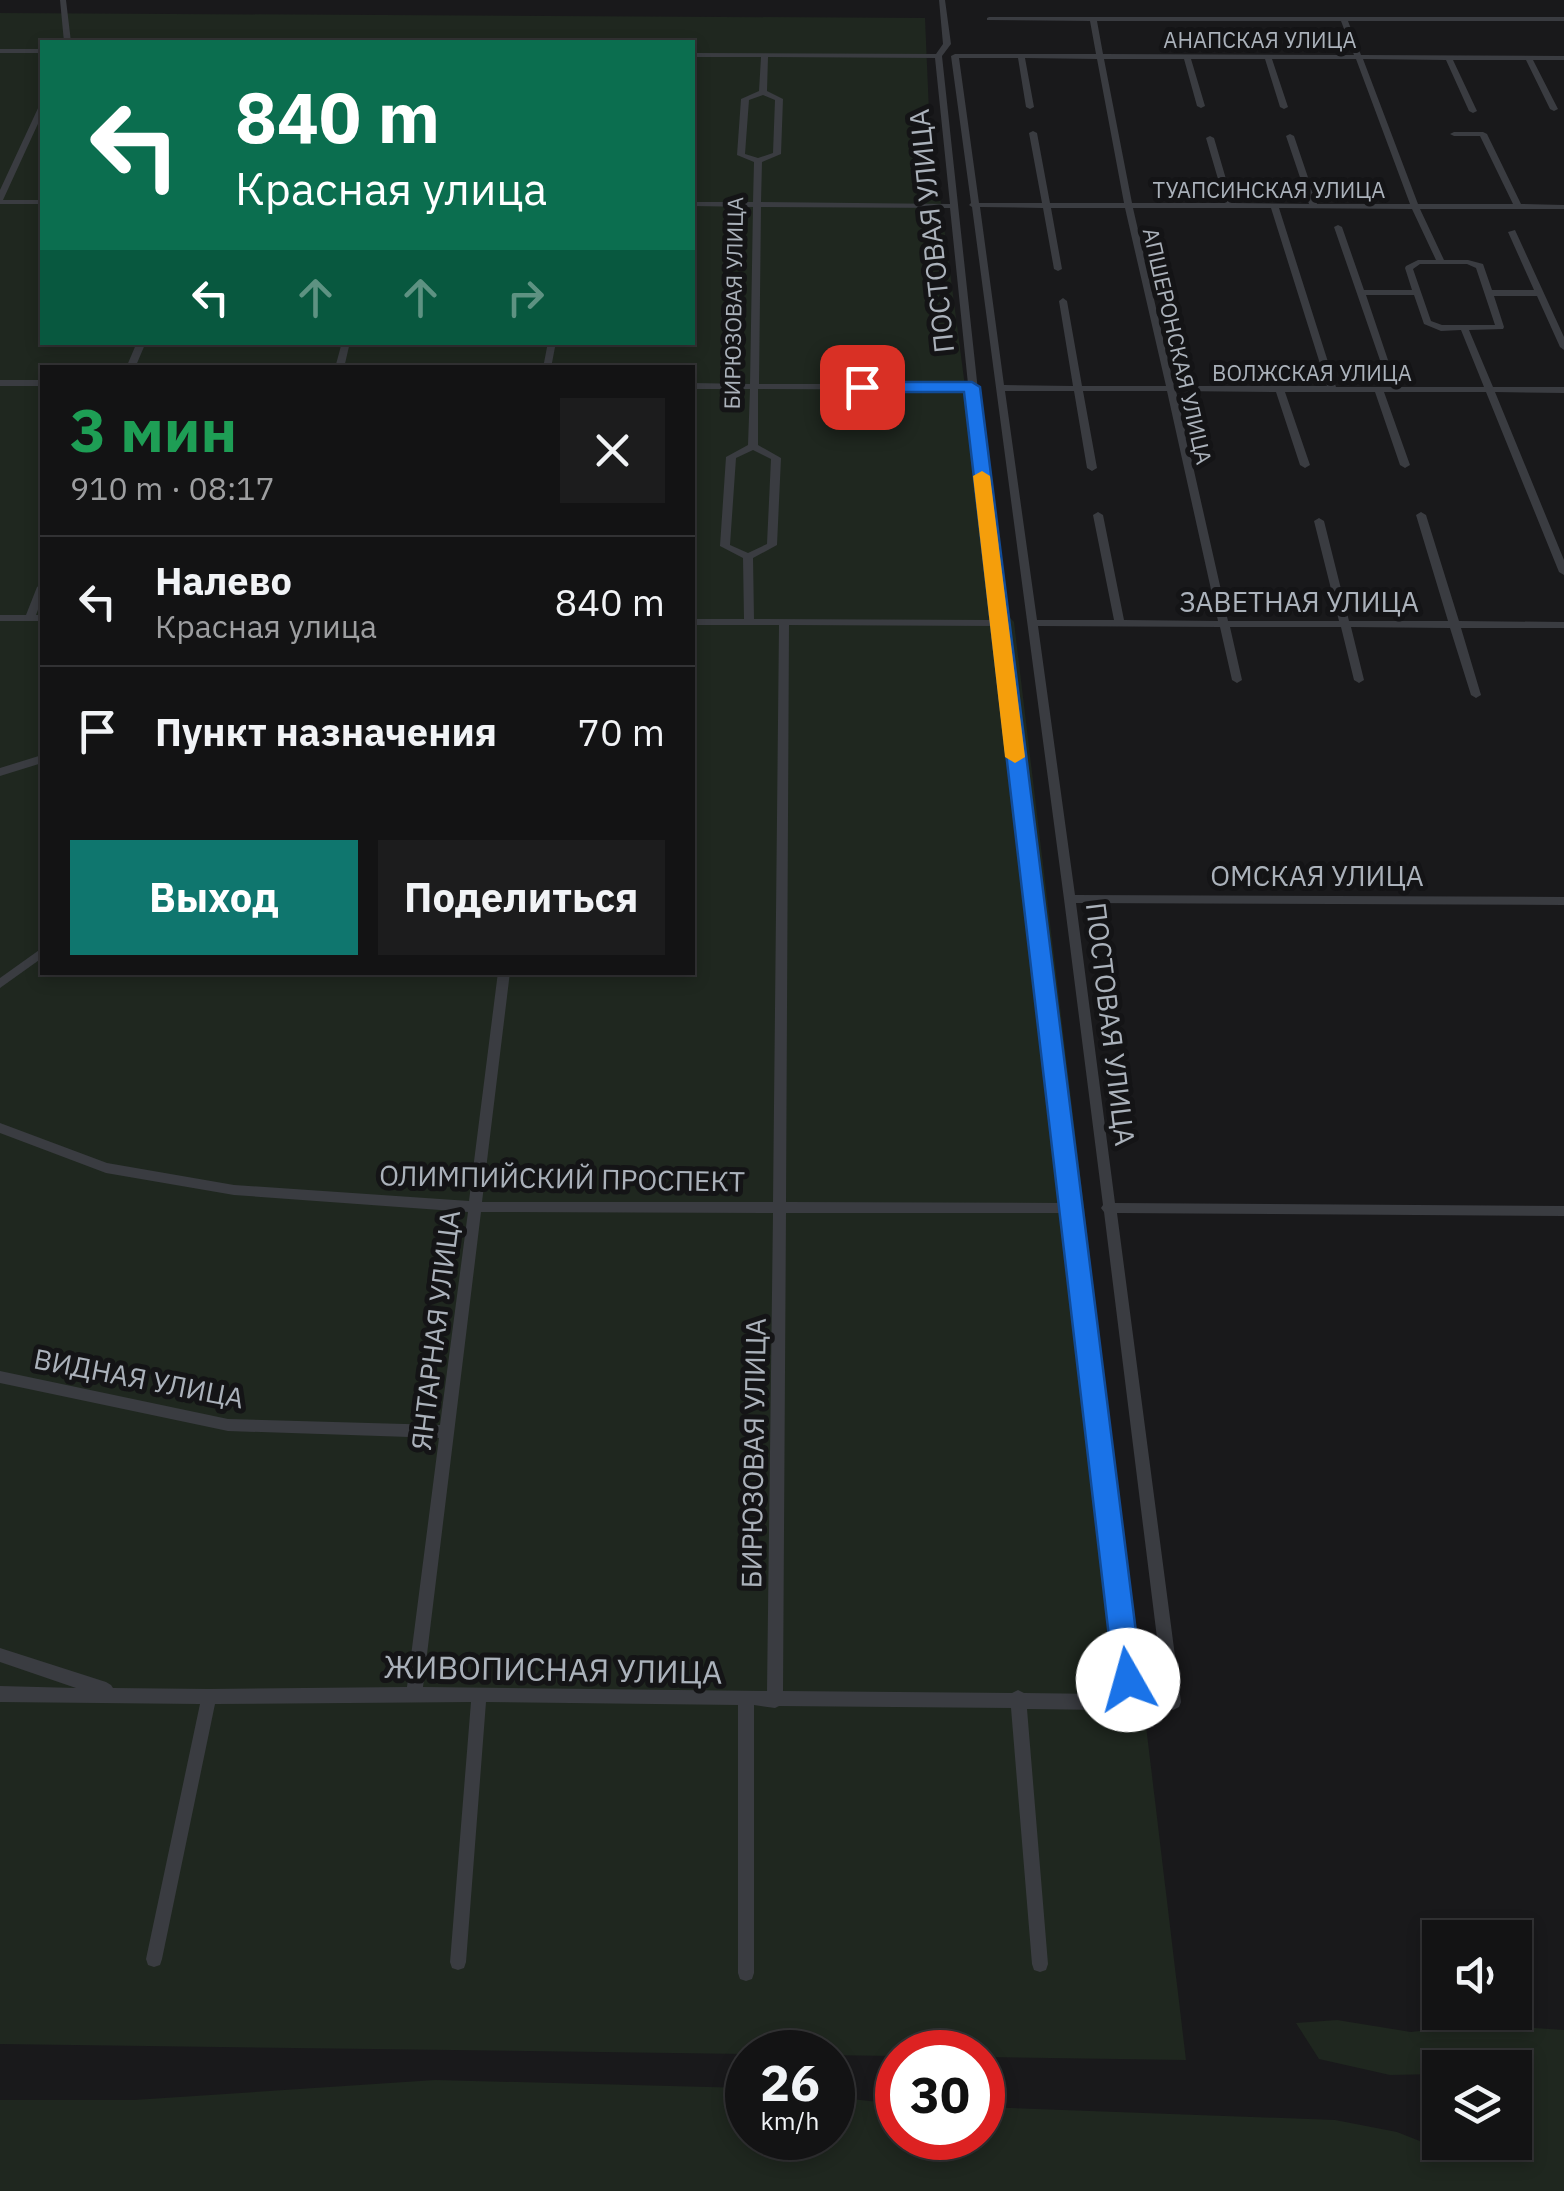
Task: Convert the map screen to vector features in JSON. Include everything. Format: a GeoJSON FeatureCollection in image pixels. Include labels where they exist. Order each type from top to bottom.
{"type":"FeatureCollection","features":[{"type":"Feature","properties":{"kind":"street"},"geometry":{"type":"LineString","coordinates":[[64,0],[68,40]]}},
{"type":"Feature","properties":{"kind":"street","name":"ПОСТОВАЯ УЛИЦА"},"geometry":{"type":"LineString","coordinates":[[942,0],[947,44],[938,56],[998,624],[1128,1680],[1106,1702]]}},
{"type":"Feature","properties":{"kind":"street"},"geometry":{"type":"LineString","coordinates":[[989,18],[1564,19]]}},
{"type":"Feature","properties":{"kind":"street","name":"АПШЕРОНСКАЯ УЛИЦА"},"geometry":{"type":"LineString","coordinates":[[1093,19],[1129,206],[1238,680]]}},
{"type":"Feature","properties":{"kind":"street"},"geometry":{"type":"LineString","coordinates":[[1344,19],[1440,262]]}},
{"type":"Feature","properties":{"kind":"street"},"geometry":{"type":"LineString","coordinates":[[0,51],[40,51]]}},
{"type":"Feature","properties":{"kind":"street"},"geometry":{"type":"LineString","coordinates":[[695,55],[938,56]]}},
{"type":"Feature","properties":{"kind":"street","name":"БИРЮЗОВАЯ УЛИЦА"},"geometry":{"type":"LineString","coordinates":[[763,92],[765,56]]}},
{"type":"Feature","properties":{"kind":"street","name":"ПОСТОВАЯ УЛИЦА"},"geometry":{"type":"LineString","coordinates":[[956,56],[973,205],[1070,900],[1172,1702]]}},
{"type":"Feature","properties":{"kind":"street","name":"АНАПСКАЯ УЛИЦА"},"geometry":{"type":"LineString","coordinates":[[956,56],[1564,58]]}},
{"type":"Feature","properties":{"kind":"street"},"geometry":{"type":"LineString","coordinates":[[1020,56],[1030,107]]}},
{"type":"Feature","properties":{"kind":"street"},"geometry":{"type":"LineString","coordinates":[[1187,56],[1201,106]]}},
{"type":"Feature","properties":{"kind":"street"},"geometry":{"type":"LineString","coordinates":[[1268,56],[1284,107]]}},
{"type":"Feature","properties":{"kind":"street"},"geometry":{"type":"LineString","coordinates":[[1448,57],[1473,112]]}},
{"type":"Feature","properties":{"kind":"street"},"geometry":{"type":"LineString","coordinates":[[1528,58],[1554,109]]}},
{"type":"Feature","properties":{"kind":"street","name":"БИРЮЗОВАЯ УЛИЦА"},"geometry":{"type":"LineString","coordinates":[[763,92],[779,99],[777,154],[758,161],[741,155],[746,99],[763,92]]}},
{"type":"Feature","properties":{"kind":"street"},"geometry":{"type":"LineString","coordinates":[[40,112],[0,200],[40,202]]}},
{"type":"Feature","properties":{"kind":"street"},"geometry":{"type":"LineString","coordinates":[[1034,132],[1058,269]]}},
{"type":"Feature","properties":{"kind":"street"},"geometry":{"type":"LineString","coordinates":[[1454,134],[1483,134],[1518,207]]}},
{"type":"Feature","properties":{"kind":"street"},"geometry":{"type":"LineString","coordinates":[[1290,136],[1314,206]]}},
{"type":"Feature","properties":{"kind":"street"},"geometry":{"type":"LineString","coordinates":[[1210,138],[1230,206]]}},
{"type":"Feature","properties":{"kind":"street","name":"БИРЮЗОВАЯ УЛИЦА"},"geometry":{"type":"LineString","coordinates":[[753,446],[758,161]]}},
{"type":"Feature","properties":{"kind":"street"},"geometry":{"type":"LineString","coordinates":[[695,204],[954,206]]}},
{"type":"Feature","properties":{"kind":"street","name":"ТУАПСИНСКАЯ УЛИЦА"},"geometry":{"type":"LineString","coordinates":[[973,205],[1563,210]]}},
{"type":"Feature","properties":{"kind":"street"},"geometry":{"type":"LineString","coordinates":[[1274,206],[1332,389]]}},
{"type":"Feature","properties":{"kind":"street"},"geometry":{"type":"LineString","coordinates":[[1338,227],[1386,366]]}},
{"type":"Feature","properties":{"kind":"street"},"geometry":{"type":"LineString","coordinates":[[1512,232],[1564,347]]}},
{"type":"Feature","properties":{"kind":"street"},"geometry":{"type":"LineString","coordinates":[[1440,262],[1476,264],[1492,293],[1500,326],[1431,325],[1418,293],[1410,266],[1440,262]]}},
{"type":"Feature","properties":{"kind":"street"},"geometry":{"type":"LineString","coordinates":[[1360,292],[1418,293]]}},
{"type":"Feature","properties":{"kind":"street"},"geometry":{"type":"LineString","coordinates":[[1492,293],[1539,294]]}},
{"type":"Feature","properties":{"kind":"street"},"geometry":{"type":"LineString","coordinates":[[1062,301],[1092,468]]}},
{"type":"Feature","properties":{"kind":"street"},"geometry":{"type":"LineString","coordinates":[[1464,328],[1564,572]]}},
{"type":"Feature","properties":{"kind":"street"},"geometry":{"type":"LineString","coordinates":[[0,382],[40,383]]}},
{"type":"Feature","properties":{"kind":"street"},"geometry":{"type":"LineString","coordinates":[[695,386],[972,387]]}},
{"type":"Feature","properties":{"kind":"street","name":"ВОЛЖСКАЯ УЛИЦА"},"geometry":{"type":"LineString","coordinates":[[1000,388],[1564,390]]}},
{"type":"Feature","properties":{"kind":"street"},"geometry":{"type":"LineString","coordinates":[[1280,389],[1305,466]]}},
{"type":"Feature","properties":{"kind":"street"},"geometry":{"type":"LineString","coordinates":[[1378,390],[1405,464]]}},
{"type":"Feature","properties":{"kind":"street","name":"БИРЮЗОВАЯ УЛИЦА"},"geometry":{"type":"LineString","coordinates":[[753,446],[776,458],[772,545],[748,558],[725,546],[730,456],[753,446]]}},
{"type":"Feature","properties":{"kind":"street"},"geometry":{"type":"LineString","coordinates":[[1098,515],[1120,623]]}},
{"type":"Feature","properties":{"kind":"street"},"geometry":{"type":"LineString","coordinates":[[1421,515],[1476,695]]}},
{"type":"Feature","properties":{"kind":"street"},"geometry":{"type":"LineString","coordinates":[[1319,521],[1358,680]]}},
{"type":"Feature","properties":{"kind":"street"},"geometry":{"type":"LineString","coordinates":[[748,558],[749,622]]}},
{"type":"Feature","properties":{"kind":"street"},"geometry":{"type":"LineString","coordinates":[[0,618],[36,618]]}},
{"type":"Feature","properties":{"kind":"street"},"geometry":{"type":"LineString","coordinates":[[695,622],[998,624]]}},
{"type":"Feature","properties":{"kind":"street","name":"БИРЮЗОВАЯ УЛИЦА"},"geometry":{"type":"LineString","coordinates":[[775,1700],[784,622]]}},
{"type":"Feature","properties":{"kind":"street","name":"ЗАВЕТНАЯ УЛИЦА"},"geometry":{"type":"LineString","coordinates":[[1033,623],[1564,625]]}},
{"type":"Feature","properties":{"kind":"street"},"geometry":{"type":"LineString","coordinates":[[0,772],[40,761]]}},
{"type":"Feature","properties":{"kind":"street","name":"ОМСКАЯ УЛИЦА"},"geometry":{"type":"LineString","coordinates":[[1070,900],[1564,902]]}},
{"type":"Feature","properties":{"kind":"street"},"geometry":{"type":"LineString","coordinates":[[0,984],[40,954]]}},
{"type":"Feature","properties":{"kind":"street","name":"ЯНТАРНАЯ УЛИЦА"},"geometry":{"type":"LineString","coordinates":[[414,1694],[504,975]]}},
{"type":"Feature","properties":{"kind":"street","name":"ОЛИМПИЙСКИЙ ПРОСПЕКТ"},"geometry":{"type":"LineString","coordinates":[[0,1128],[106,1168],[234,1190],[474,1207],[1072,1208]]}},
{"type":"Feature","properties":{"kind":"street"},"geometry":{"type":"LineString","coordinates":[[1108,1208],[1564,1211]]}},
{"type":"Feature","properties":{"kind":"street","name":"ВИДНАЯ УЛИЦА"},"geometry":{"type":"LineString","coordinates":[[0,1376],[228,1425],[448,1432]]}},
{"type":"Feature","properties":{"kind":"street"},"geometry":{"type":"LineString","coordinates":[[0,1655],[118,1694]]}},
{"type":"Feature","properties":{"kind":"street","name":"ЖИВОПИСНАЯ УЛИЦА"},"geometry":{"type":"LineString","coordinates":[[0,1694],[1018,1698],[1106,1702]]}},
{"type":"Feature","properties":{"kind":"street"},"geometry":{"type":"LineString","coordinates":[[154,1959],[209,1697]]}},
{"type":"Feature","properties":{"kind":"street"},"geometry":{"type":"LineString","coordinates":[[458,1962],[478,1697]]}},
{"type":"Feature","properties":{"kind":"street"},"geometry":{"type":"LineString","coordinates":[[1018,1698],[1040,1964]]}},
{"type":"Feature","properties":{"kind":"street"},"geometry":{"type":"LineString","coordinates":[[746,1699],[746,1974]]}},
{"type":"Feature","properties":{"kind":"shaded area"},"geometry":{"type":"Polygon","coordinates":[[[0,13],[925,18],[929,112],[993,600],[1014,622],[1186,2060],[1005,2057],[1005,2030],[875,2030],[875,2056],[855,2055],[855,2030],[725,2030],[725,2054],[0,2044],[0,13]]]}},
{"type":"Feature","properties":{"kind":"shaded area"},"geometry":{"type":"Polygon","coordinates":[[[1337,2020],[1411,2032],[1564,2030],[1564,2191],[0,2191],[0,2100],[134,2100],[435,2080],[725,2087],[725,2160],[855,2160],[855,2099],[875,2102],[875,2160],[1005,2160],[1005,2108],[1335,2120],[1397,2132],[1422,2142],[1422,2160],[1532,2160],[1532,2050],[1422,2050],[1422,2074],[1390,2075],[1319,2059],[1296,2023],[1337,2020]]]}},
{"type":"Feature","properties":{"kind":"slow traffic"},"geometry":{"type":"LineString","coordinates":[[982,476],[1015,757]]}},
{"type":"Feature","properties":{"kind":"route"},"geometry":{"type":"LineString","coordinates":[[862,387],[972,387],[1128,1680]]}}]}
